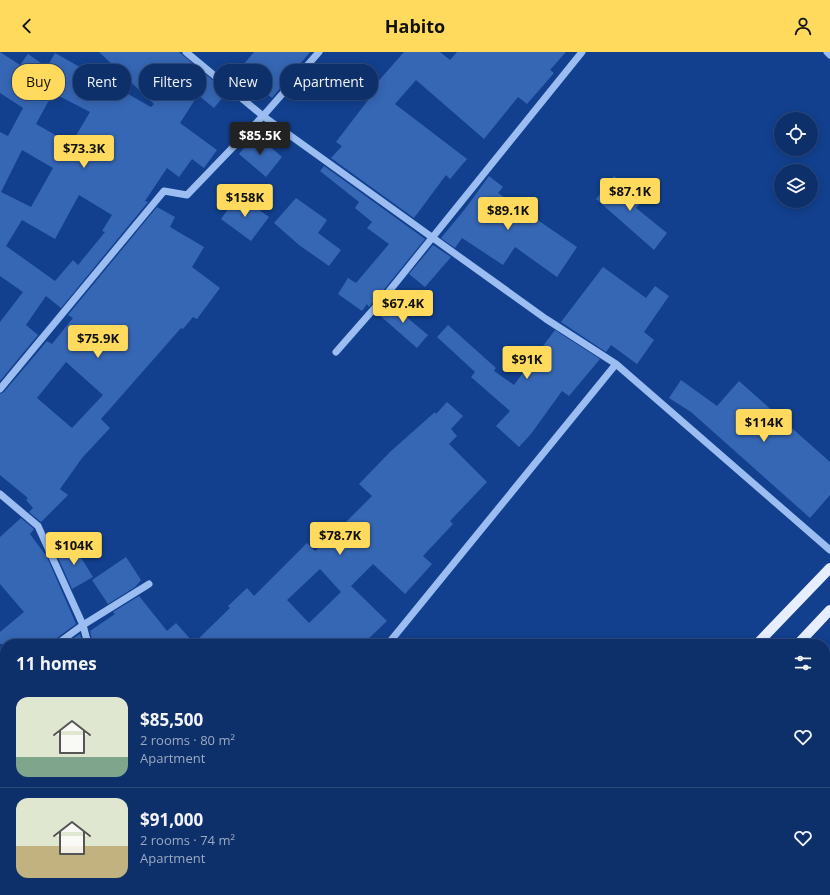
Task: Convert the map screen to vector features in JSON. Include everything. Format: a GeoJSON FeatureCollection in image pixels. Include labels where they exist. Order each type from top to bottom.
{"type":"FeatureCollection","features":[{"type":"Feature","properties":{"kind":"main road"},"geometry":{"type":"LineString","coordinates":[[762,639],[830,568]]}},
{"type":"Feature","properties":{"kind":"main road"},"geometry":{"type":"LineString","coordinates":[[803,639],[830,610]]}},
{"type":"Feature","properties":{"kind":"street"},"geometry":{"type":"LineString","coordinates":[[186,52],[263,116],[432,236],[546,320],[616,364],[830,550]]}},
{"type":"Feature","properties":{"kind":"street"},"geometry":{"type":"LineString","coordinates":[[0,389],[164,191],[187,195],[263,116],[319,52]]}},
{"type":"Feature","properties":{"kind":"street"},"geometry":{"type":"LineString","coordinates":[[336,352],[386,295],[432,236],[582,52]]}},
{"type":"Feature","properties":{"kind":"street"},"geometry":{"type":"LineString","coordinates":[[827,52],[830,55]]}},
{"type":"Feature","properties":{"kind":"street"},"geometry":{"type":"LineString","coordinates":[[392,639],[616,364]]}},
{"type":"Feature","properties":{"kind":"street"},"geometry":{"type":"LineString","coordinates":[[0,494],[38,526],[83,625],[87,639]]}},
{"type":"Feature","properties":{"kind":"street"},"geometry":{"type":"LineString","coordinates":[[64,639],[83,625],[149,584]]}},
{"type":"Feature","properties":{"kind":"building"},"geometry":{"type":"Polygon","coordinates":[[[0,52],[18,64],[12,64],[12,100],[49,100],[36,124],[71,144],[90,112],[65,99],[65,64],[49,64],[55,53],[75,64],[73,64],[73,100],[131,100],[131,96],[151,107],[154,104],[150,100],[195,100],[180,123],[217,150],[204,168],[192,159],[179,177],[167,168],[145,201],[148,202],[61,308],[46,296],[26,325],[38,335],[0,381],[0,322],[23,292],[0,276],[0,132],[8,136],[23,108],[0,93],[0,52]],[[22,150],[1,192],[31,207],[53,168],[22,150]],[[79,195],[55,239],[22,220],[6,246],[55,281],[73,260],[78,265],[105,232],[102,231],[112,215],[79,195]]]}},
{"type":"Feature","properties":{"kind":"building"},"geometry":{"type":"Polygon","coordinates":[[[99,52],[179,52],[193,64],[139,64],[139,90],[131,82],[131,64],[112,64],[99,52]]]}},
{"type":"Feature","properties":{"kind":"building"},"geometry":{"type":"Polygon","coordinates":[[[254,52],[310,52],[300,64],[280,64],[280,88],[272,98],[272,64],[244,64],[254,52]]]}},
{"type":"Feature","properties":{"kind":"building"},"geometry":{"type":"Polygon","coordinates":[[[404,52],[440,52],[450,60],[457,52],[566,52],[550,70],[554,73],[527,104],[518,97],[484,139],[416,80],[395,104],[467,159],[450,179],[446,175],[414,218],[331,158],[342,146],[336,142],[368,100],[378,100],[378,82],[404,52]]]}},
{"type":"Feature","properties":{"kind":"building"},"geometry":{"type":"Polygon","coordinates":[[[28,54],[43,64],[21,64],[28,54]]]}},
{"type":"Feature","properties":{"kind":"building"},"geometry":{"type":"Polygon","coordinates":[[[206,74],[214,81],[214,100],[220,100],[214,108],[204,100],[206,100],[206,74]]]}},
{"type":"Feature","properties":{"kind":"building"},"geometry":{"type":"Polygon","coordinates":[[[255,134],[282,157],[266,177],[239,154],[255,134]]]}},
{"type":"Feature","properties":{"kind":"building"},"geometry":{"type":"Polygon","coordinates":[[[324,166],[425,239],[369,307],[367,304],[362,311],[338,294],[348,278],[356,283],[389,244],[367,228],[372,222],[355,208],[359,202],[320,171],[324,166]]]}},
{"type":"Feature","properties":{"kind":"building"},"geometry":{"type":"Polygon","coordinates":[[[489,176],[503,187],[498,193],[577,247],[557,277],[515,247],[503,265],[462,238],[455,248],[441,238],[465,209],[489,176]]]}},
{"type":"Feature","properties":{"kind":"building"},"geometry":{"type":"Polygon","coordinates":[[[614,176],[643,199],[636,208],[667,233],[654,250],[596,199],[614,176]]]}},
{"type":"Feature","properties":{"kind":"building"},"geometry":{"type":"Polygon","coordinates":[[[238,195],[269,217],[251,241],[221,219],[238,195]]]}},
{"type":"Feature","properties":{"kind":"building"},"geometry":{"type":"Polygon","coordinates":[[[296,198],[327,220],[318,233],[341,250],[329,266],[299,245],[274,223],[296,198]]]}},
{"type":"Feature","properties":{"kind":"building"},"geometry":{"type":"Polygon","coordinates":[[[157,207],[175,217],[170,227],[204,247],[192,267],[220,288],[197,319],[193,317],[183,329],[181,328],[101,419],[110,428],[82,458],[60,489],[68,495],[41,522],[29,512],[33,508],[26,500],[28,498],[0,475],[0,394],[4,392],[47,341],[52,344],[73,318],[68,315],[157,207]],[[66,362],[37,398],[72,428],[103,395],[66,362]]]}},
{"type":"Feature","properties":{"kind":"building"},"geometry":{"type":"Polygon","coordinates":[[[433,245],[451,257],[425,287],[409,274],[433,245]]]}},
{"type":"Feature","properties":{"kind":"building"},"geometry":{"type":"Polygon","coordinates":[[[603,267],[646,298],[655,286],[669,296],[644,332],[654,340],[637,364],[611,345],[606,352],[561,322],[603,267]]]}},
{"type":"Feature","properties":{"kind":"building"},"geometry":{"type":"Polygon","coordinates":[[[387,301],[428,335],[417,348],[377,313],[387,301]]]}},
{"type":"Feature","properties":{"kind":"building"},"geometry":{"type":"Polygon","coordinates":[[[448,325],[496,368],[494,371],[514,385],[555,330],[600,359],[569,396],[562,391],[531,434],[519,447],[496,426],[510,411],[471,377],[475,372],[437,337],[448,325]]]}},
{"type":"Feature","properties":{"kind":"building"},"geometry":{"type":"Polygon","coordinates":[[[681,380],[717,406],[739,381],[830,462],[830,495],[810,518],[691,412],[669,398],[681,380]]]}},
{"type":"Feature","properties":{"kind":"building"},"geometry":{"type":"Polygon","coordinates":[[[447,402],[463,416],[451,429],[457,436],[449,444],[487,482],[450,521],[453,524],[423,556],[432,564],[405,594],[373,564],[351,586],[387,621],[368,639],[198,639],[230,608],[228,606],[247,588],[254,596],[307,543],[315,551],[338,530],[372,496],[359,484],[391,451],[435,412],[436,414],[447,402]],[[320,569],[287,600],[309,623],[341,592],[320,569]]]}},
{"type":"Feature","properties":{"kind":"building"},"geometry":{"type":"Polygon","coordinates":[[[21,518],[34,529],[30,534],[47,557],[76,624],[55,639],[0,639],[0,632],[24,612],[0,584],[0,537],[21,518]]]}},
{"type":"Feature","properties":{"kind":"building"},"geometry":{"type":"Polygon","coordinates":[[[72,543],[93,577],[72,589],[56,553],[72,543]]]}},
{"type":"Feature","properties":{"kind":"building"},"geometry":{"type":"Polygon","coordinates":[[[126,557],[141,580],[135,587],[108,604],[92,580],[126,557]]]}},
{"type":"Feature","properties":{"kind":"building"},"geometry":{"type":"Polygon","coordinates":[[[139,596],[167,631],[176,623],[190,639],[92,639],[90,631],[115,614],[113,612],[139,596]]]}},
{"type":"Feature","properties":{"kind":"building"},"geometry":{"type":"Polygon","coordinates":[[[80,634],[82,639],[72,639],[80,634]]]}}]}
